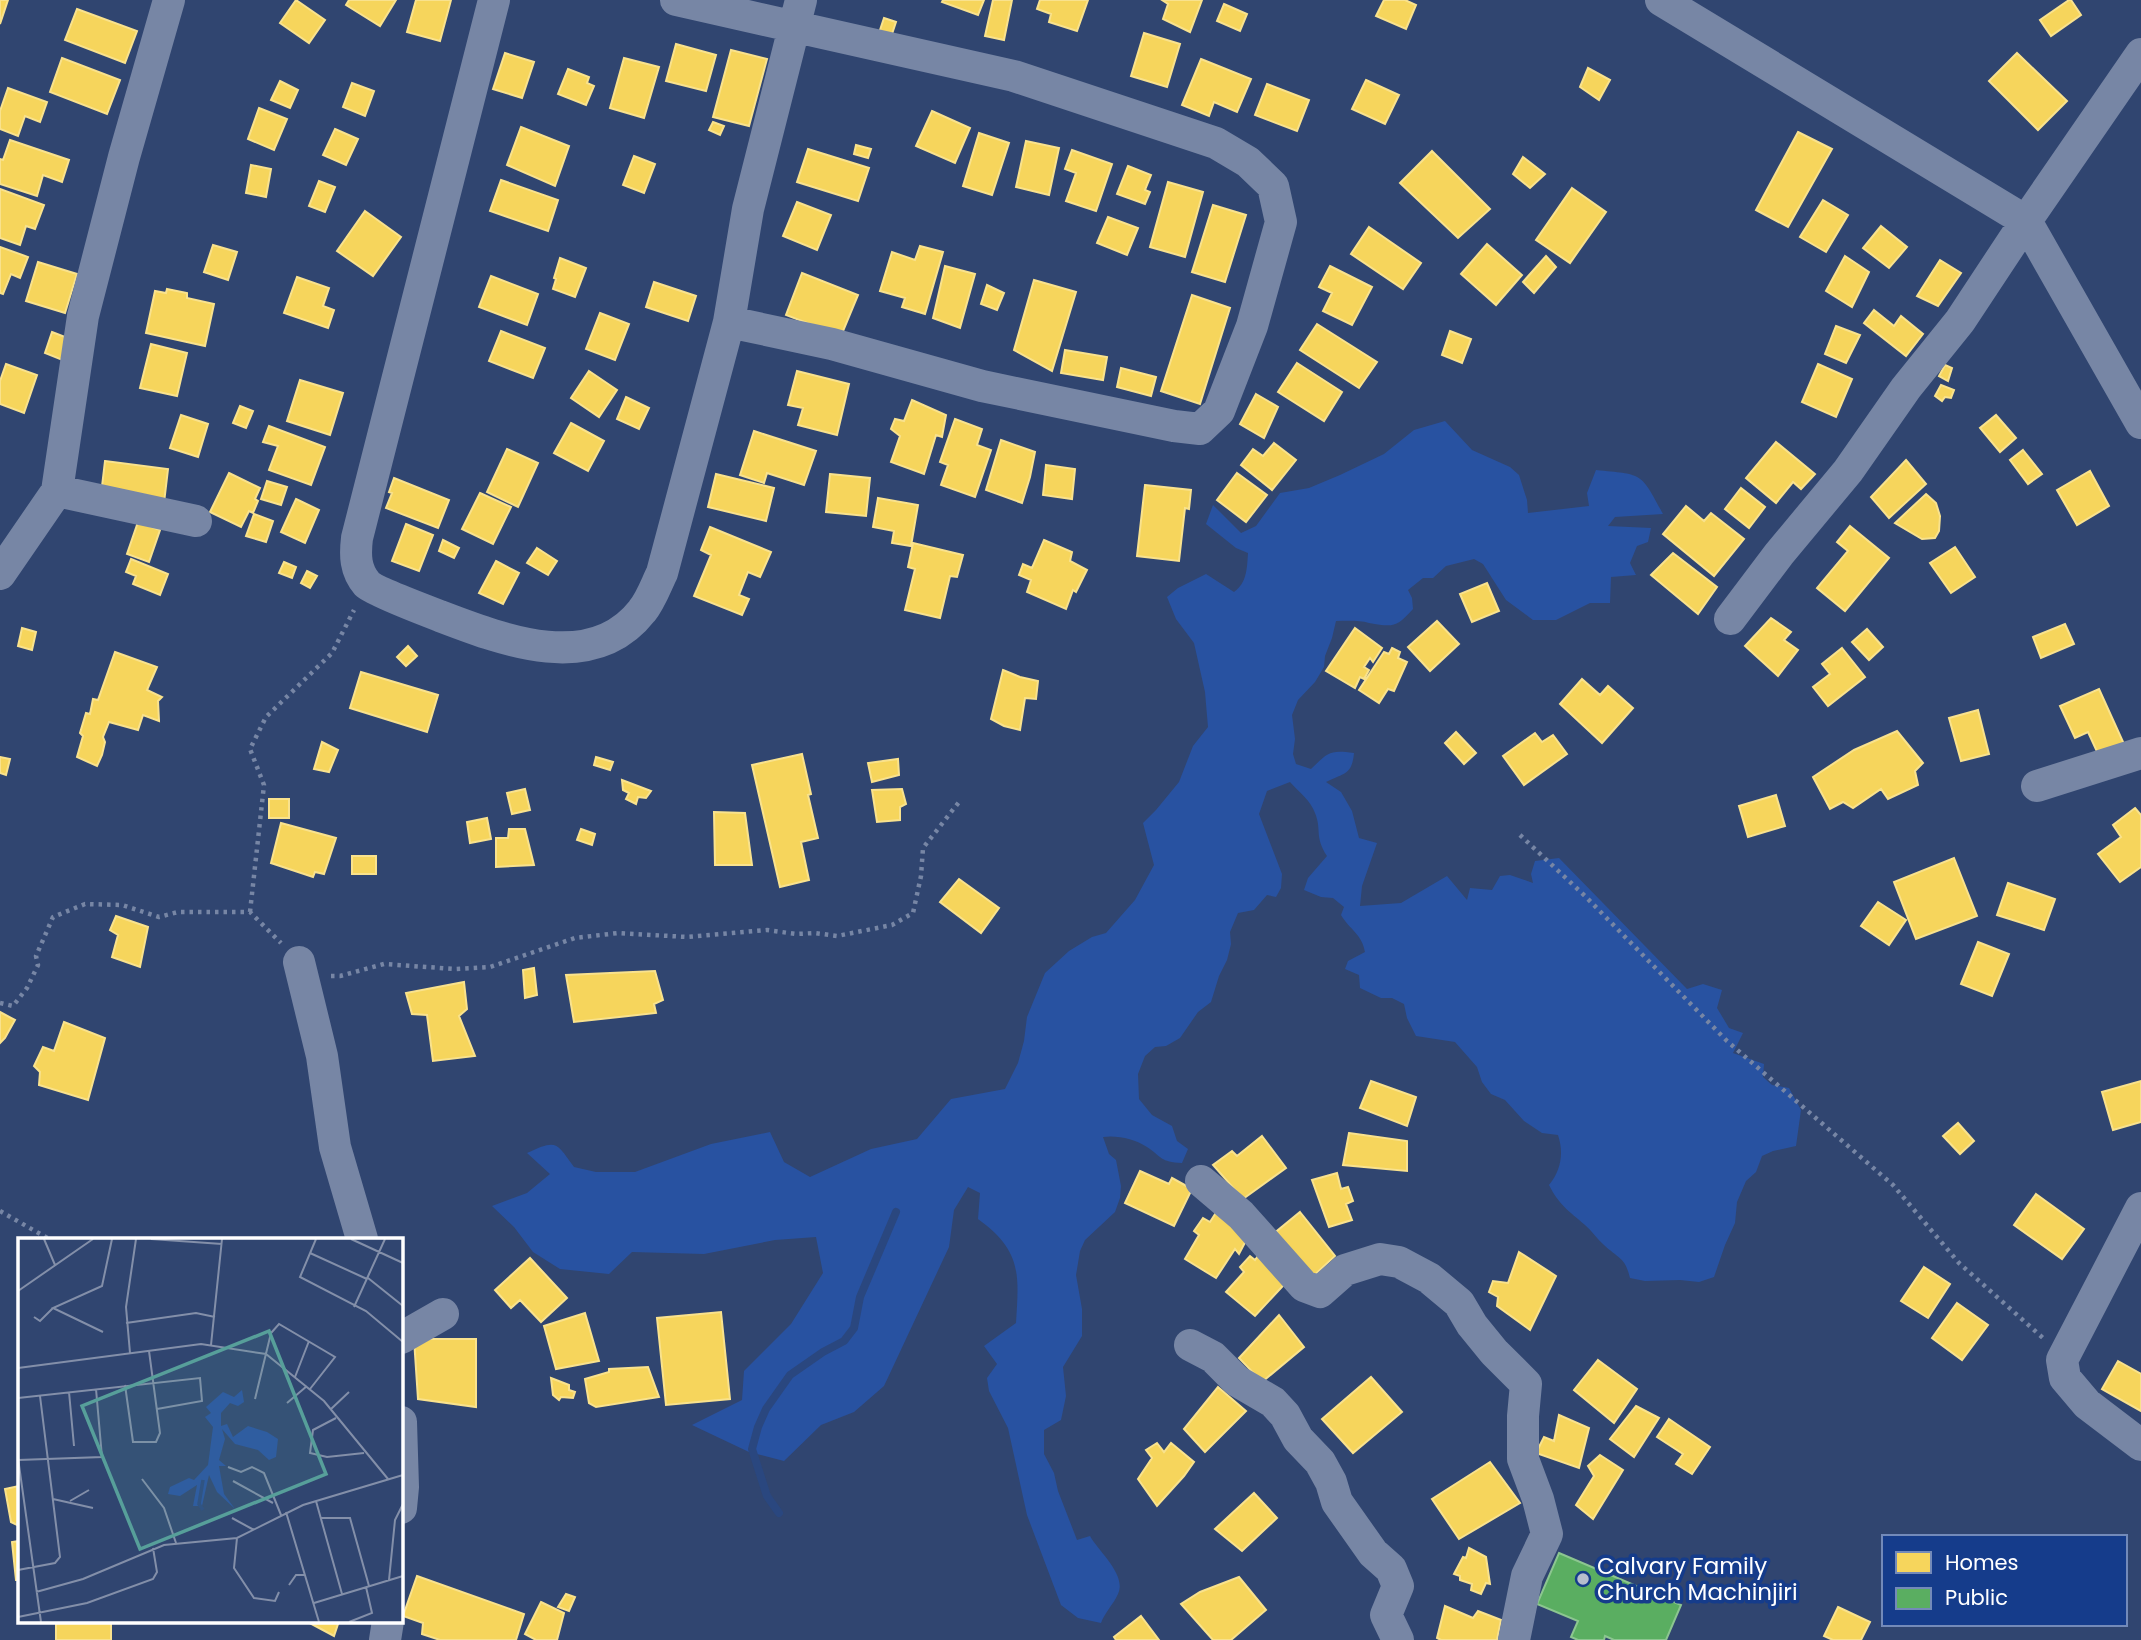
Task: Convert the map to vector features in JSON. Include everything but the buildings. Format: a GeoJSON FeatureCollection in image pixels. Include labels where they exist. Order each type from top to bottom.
{"type":"FeatureCollection","features":[{"type":"Feature","properties":{"kind":"street"},"geometry":{"type":"LineString","coordinates":[[0,574],[57,492],[83,316],[124,157],[169,0]]}},
{"type":"Feature","properties":{"kind":"street"},"geometry":{"type":"LineString","coordinates":[[494,0],[356,538],[355,560],[367,584],[418,607],[483,632],[551,648],[582,647],[610,639],[643,610],[662,573],[729,323],[748,209],[798,13]]}},
{"type":"Feature","properties":{"kind":"street"},"geometry":{"type":"LineString","coordinates":[[676,0],[798,13],[1014,76],[1216,143],[1248,162],[1273,186],[1281,222],[1252,326],[1219,411],[1200,429],[982,386],[832,344],[729,323]]}},
{"type":"Feature","properties":{"kind":"street"},"geometry":{"type":"LineString","coordinates":[[1661,0],[2026,221],[2141,423]]}},
{"type":"Feature","properties":{"kind":"street"},"geometry":{"type":"LineString","coordinates":[[1730,619],[1779,554],[1848,471],[1906,388],[1960,321],[2141,54]]}},
{"type":"Feature","properties":{"kind":"street"},"geometry":{"type":"LineString","coordinates":[[57,492],[197,521]]}},
{"type":"Feature","properties":{"kind":"street"},"geometry":{"type":"LineString","coordinates":[[2037,786],[2141,753]]}},
{"type":"Feature","properties":{"kind":"street"},"geometry":{"type":"LineString","coordinates":[[299,962],[322,1056],[335,1147],[362,1238]]}},
{"type":"Feature","properties":{"kind":"street"},"geometry":{"type":"LineString","coordinates":[[1201,1181],[1241,1215],[1304,1286],[1320,1292],[1345,1270],[1380,1259],[1399,1262],[1429,1278],[1459,1303],[1472,1325],[1494,1352],[1526,1384],[1522,1416],[1523,1458],[1547,1534],[1527,1576],[1514,1640]]}},
{"type":"Feature","properties":{"kind":"street"},"geometry":{"type":"LineString","coordinates":[[2141,1208],[2062,1360],[2064,1378],[2087,1404],[2141,1445]]}},
{"type":"Feature","properties":{"kind":"street"},"geometry":{"type":"LineString","coordinates":[[402,1337],[443,1314]]}},
{"type":"Feature","properties":{"kind":"street"},"geometry":{"type":"LineString","coordinates":[[1190,1345],[1213,1357],[1237,1381],[1273,1402],[1298,1439],[1320,1462],[1331,1482],[1337,1502],[1373,1553],[1391,1569],[1398,1586],[1386,1615],[1398,1640]]}},
{"type":"Feature","properties":{"kind":"street"},"geometry":{"type":"LineString","coordinates":[[402,1454],[402,1498]]}},
{"type":"Feature","properties":{"kind":"street"},"geometry":{"type":"LineString","coordinates":[[386,1640],[388,1622]]}},
{"type":"Feature","properties":{"kind":"path"},"geometry":{"type":"LineString","coordinates":[[250,912],[264,785],[250,749],[266,717],[331,653],[367,584]]}},
{"type":"Feature","properties":{"kind":"path"},"geometry":{"type":"LineString","coordinates":[[0,1003],[13,1006],[27,988],[38,965],[36,956],[53,916],[85,904],[122,905],[159,917],[178,912],[250,912],[299,962],[328,976],[340,976],[384,964],[472,969],[490,967],[575,937],[618,933],[699,937],[767,930],[837,936],[880,928],[897,923],[913,913],[921,876],[923,848],[960,802]]}},
{"type":"Feature","properties":{"kind":"path"},"geometry":{"type":"LineString","coordinates":[[1520,835],[1585,896],[1727,1041],[1893,1185],[1959,1263],[2041,1336],[2062,1360]]}},
{"type":"Feature","properties":{"kind":"path"},"geometry":{"type":"LineString","coordinates":[[0,1211],[46,1238]]}},
{"type":"Feature","properties":{"kind":"shaded area"},"geometry":{"type":"Polygon","coordinates":[[[1445,421],[1472,450],[1510,467],[1519,475],[1528,513],[1589,506],[1587,493],[1596,470],[1623,473],[1638,478],[1644,482],[1663,514],[1615,517],[1608,526],[1651,528],[1648,542],[1637,546],[1630,563],[1636,575],[1611,577],[1610,603],[1590,603],[1556,620],[1533,620],[1506,600],[1483,564],[1474,559],[1446,566],[1433,578],[1423,578],[1408,590],[1413,609],[1394,625],[1336,621],[1324,667],[1315,682],[1298,700],[1292,715],[1295,739],[1293,754],[1296,764],[1311,769],[1330,754],[1354,753],[1349,769],[1326,782],[1341,792],[1352,811],[1359,838],[1377,843],[1362,886],[1360,906],[1401,903],[1447,876],[1467,900],[1470,888],[1492,890],[1500,876],[1510,875],[1533,883],[1531,874],[1535,861],[1559,858],[1687,989],[1703,984],[1722,990],[1717,1008],[1729,1028],[1743,1033],[1733,1053],[1764,1064],[1763,1077],[1772,1085],[1789,1088],[1801,1110],[1796,1146],[1762,1156],[1756,1172],[1746,1181],[1737,1202],[1735,1223],[1714,1277],[1699,1282],[1645,1281],[1630,1278],[1624,1262],[1565,1207],[1549,1185],[1560,1161],[1558,1135],[1542,1133],[1524,1121],[1505,1100],[1491,1094],[1482,1082],[1477,1067],[1455,1042],[1416,1036],[1407,1018],[1404,1004],[1392,998],[1381,998],[1360,988],[1359,975],[1345,969],[1348,961],[1365,952],[1358,936],[1341,915],[1344,907],[1333,898],[1321,897],[1304,890],[1308,878],[1327,856],[1313,809],[1290,782],[1267,791],[1259,814],[1282,874],[1281,888],[1276,897],[1267,895],[1254,910],[1238,913],[1230,932],[1231,944],[1227,960],[1211,1002],[1198,1012],[1180,1038],[1166,1046],[1155,1047],[1145,1056],[1138,1074],[1139,1099],[1152,1115],[1172,1126],[1177,1141],[1188,1149],[1182,1163],[1165,1160],[1142,1144],[1131,1140],[1103,1137],[1109,1154],[1116,1160],[1121,1186],[1120,1198],[1115,1212],[1085,1240],[1080,1251],[1076,1275],[1082,1309],[1082,1336],[1063,1367],[1066,1396],[1061,1420],[1044,1430],[1044,1454],[1054,1473],[1077,1540],[1090,1536],[1119,1579],[1118,1594],[1101,1623],[1078,1618],[1061,1605],[1027,1515],[1008,1428],[989,1391],[987,1378],[997,1364],[984,1346],[1016,1323],[1017,1277],[1015,1265],[1003,1242],[978,1219],[980,1193],[968,1187],[954,1210],[949,1247],[884,1386],[854,1412],[821,1425],[784,1461],[749,1452],[692,1425],[742,1400],[744,1371],[791,1324],[823,1273],[816,1237],[775,1240],[704,1254],[632,1252],[609,1274],[560,1269],[533,1252],[514,1227],[492,1206],[527,1193],[550,1174],[527,1153],[555,1145],[574,1167],[596,1172],[635,1172],[711,1144],[770,1132],[784,1162],[810,1177],[871,1149],[917,1139],[951,1099],[1005,1089],[1018,1063],[1027,1017],[1045,973],[1069,951],[1092,937],[1106,933],[1135,900],[1154,865],[1143,823],[1179,782],[1193,746],[1208,727],[1205,692],[1194,643],[1176,619],[1167,597],[1178,588],[1206,574],[1234,592],[1244,580],[1248,553],[1236,548],[1206,524],[1213,505],[1241,533],[1256,526],[1280,493],[1309,488],[1340,475],[1384,454],[1414,430],[1445,421]]]}},
{"type":"Feature","properties":{"kind":"waterway"},"geometry":{"type":"LineString","coordinates":[[779,1513],[767,1496],[752,1449],[758,1427],[766,1409],[790,1375],[844,1341],[854,1328],[860,1297],[896,1212]]}},
{"type":"Feature","properties":{"kind":"place","name":"Calvary Family Church Machinjiri"},"geometry":{"type":"Point","coordinates":[1583,1579]}}]}
